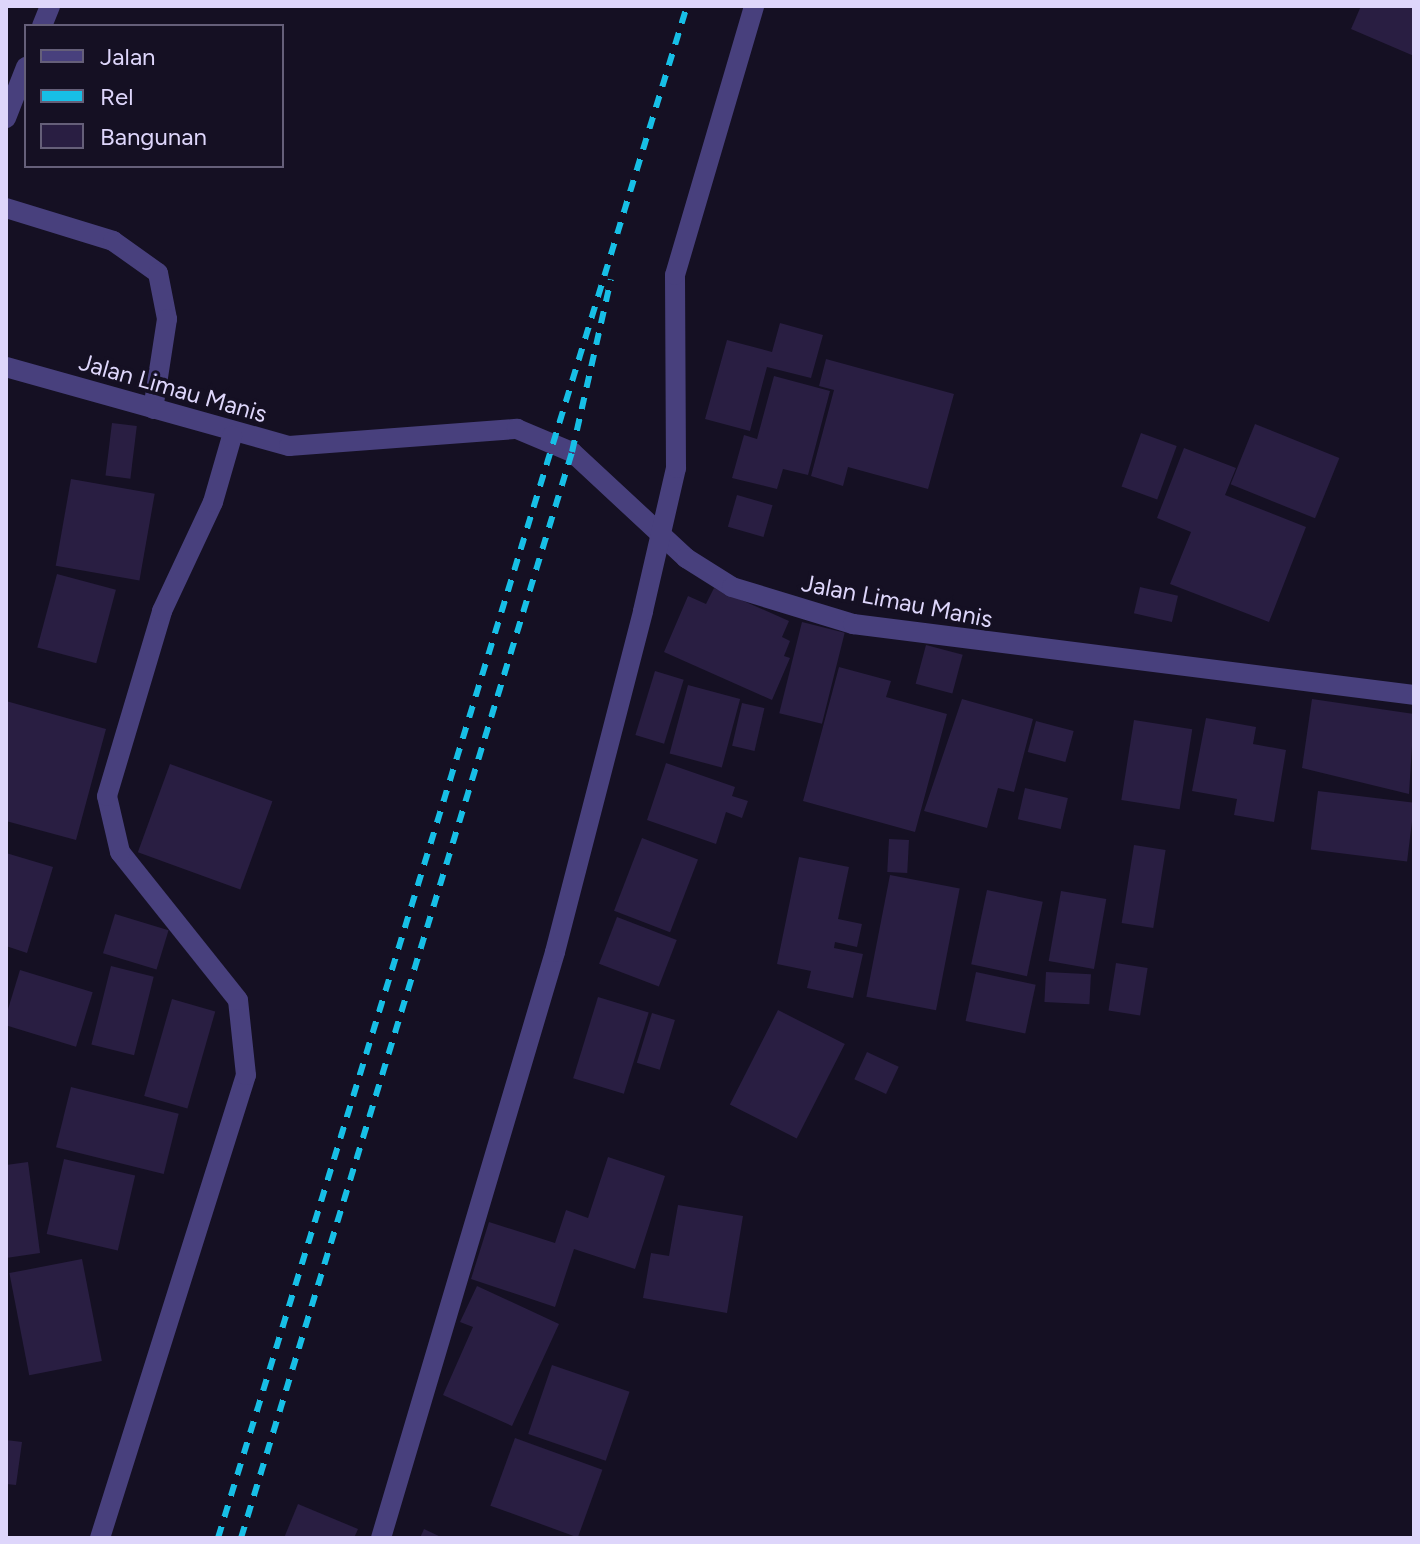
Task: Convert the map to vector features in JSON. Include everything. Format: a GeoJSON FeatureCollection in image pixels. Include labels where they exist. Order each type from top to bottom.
{"type":"FeatureCollection","features":[{"type":"Feature","properties":{"kind":"street"},"geometry":{"type":"LineString","coordinates":[[381,1538],[555,952],[643,611],[657,531],[676,468],[675,275],[754,6]]}},
{"type":"Feature","properties":{"kind":"street"},"geometry":{"type":"LineString","coordinates":[[6,118],[24,72]]}},
{"type":"Feature","properties":{"kind":"street"},"geometry":{"type":"LineString","coordinates":[[6,208],[113,241],[158,273],[167,319],[153,409]]}},
{"type":"Feature","properties":{"kind":"street","name":"Jalan Limau Manis"},"geometry":{"type":"LineString","coordinates":[[6,367],[153,409],[232,436],[289,446],[517,429],[572,452],[657,531],[732,587],[853,624],[1414,695]]}},
{"type":"Feature","properties":{"kind":"street"},"geometry":{"type":"LineString","coordinates":[[100,1538],[246,1075],[238,1000],[120,852],[107,796],[162,611],[213,502],[232,436]]}},
{"type":"Feature","properties":{"kind":"building"},"geometry":{"type":"Polygon","coordinates":[[[1361,6],[1414,6],[1414,56],[1351,29],[1361,6]]]}},
{"type":"Feature","properties":{"kind":"building"},"geometry":{"type":"Polygon","coordinates":[[[780,323],[823,335],[811,378],[767,367],[750,431],[705,419],[727,340],[772,352],[780,323]]]}},
{"type":"Feature","properties":{"kind":"building"},"geometry":{"type":"Polygon","coordinates":[[[826,359],[954,394],[928,489],[848,467],[843,486],[811,476],[834,390],[819,386],[826,359]]]}},
{"type":"Feature","properties":{"kind":"building"},"geometry":{"type":"Polygon","coordinates":[[[774,376],[830,391],[808,475],[783,469],[777,489],[732,478],[744,435],[757,439],[774,376]]]}},
{"type":"Feature","properties":{"kind":"building"},"geometry":{"type":"Polygon","coordinates":[[[112,423],[137,426],[130,479],[106,476],[112,423]]]}},
{"type":"Feature","properties":{"kind":"building"},"geometry":{"type":"Polygon","coordinates":[[[1255,424],[1339,458],[1315,518],[1231,484],[1255,424]]]}},
{"type":"Feature","properties":{"kind":"building"},"geometry":{"type":"Polygon","coordinates":[[[1141,433],[1177,446],[1157,500],[1122,487],[1141,433]]]}},
{"type":"Feature","properties":{"kind":"building"},"geometry":{"type":"Polygon","coordinates":[[[1184,448],[1236,468],[1225,495],[1306,527],[1269,622],[1170,584],[1191,532],[1157,518],[1184,448]]]}},
{"type":"Feature","properties":{"kind":"building"},"geometry":{"type":"Polygon","coordinates":[[[71,479],[155,494],[139,580],[56,566],[71,479]]]}},
{"type":"Feature","properties":{"kind":"building"},"geometry":{"type":"Polygon","coordinates":[[[737,495],[773,505],[763,537],[728,527],[737,495]]]}},
{"type":"Feature","properties":{"kind":"building"},"geometry":{"type":"Polygon","coordinates":[[[57,574],[116,590],[96,663],[37,647],[57,574]]]}},
{"type":"Feature","properties":{"kind":"building"},"geometry":{"type":"Polygon","coordinates":[[[1140,587],[1178,596],[1172,622],[1134,613],[1140,587]]]}},
{"type":"Feature","properties":{"kind":"building"},"geometry":{"type":"Polygon","coordinates":[[[714,588],[789,621],[782,637],[790,641],[784,656],[790,658],[772,700],[664,652],[688,596],[706,604],[714,588]]]}},
{"type":"Feature","properties":{"kind":"building"},"geometry":{"type":"Polygon","coordinates":[[[802,622],[845,633],[822,724],[779,713],[802,622]]]}},
{"type":"Feature","properties":{"kind":"building"},"geometry":{"type":"Polygon","coordinates":[[[926,645],[963,655],[952,693],[916,684],[926,645]]]}},
{"type":"Feature","properties":{"kind":"building"},"geometry":{"type":"Polygon","coordinates":[[[839,667],[891,681],[886,697],[947,714],[915,832],[803,801],[839,667]]]}},
{"type":"Feature","properties":{"kind":"building"},"geometry":{"type":"Polygon","coordinates":[[[655,671],[684,680],[664,744],[635,735],[655,671]]]}},
{"type":"Feature","properties":{"kind":"building"},"geometry":{"type":"Polygon","coordinates":[[[688,685],[740,699],[722,768],[670,754],[688,685]]]}},
{"type":"Feature","properties":{"kind":"building"},"geometry":{"type":"Polygon","coordinates":[[[962,699],[1033,719],[1014,792],[998,788],[987,828],[924,811],[962,699]]]}},
{"type":"Feature","properties":{"kind":"building"},"geometry":{"type":"Polygon","coordinates":[[[1312,699],[1414,714],[1409,794],[1302,768],[1312,699]]]}},
{"type":"Feature","properties":{"kind":"building"},"geometry":{"type":"Polygon","coordinates":[[[6,701],[106,729],[76,840],[6,821],[6,701]]]}},
{"type":"Feature","properties":{"kind":"building"},"geometry":{"type":"Polygon","coordinates":[[[742,703],[764,708],[755,751],[732,746],[742,703]]]}},
{"type":"Feature","properties":{"kind":"building"},"geometry":{"type":"Polygon","coordinates":[[[1206,718],[1256,727],[1253,744],[1286,750],[1274,822],[1234,815],[1237,799],[1192,791],[1206,718]]]}},
{"type":"Feature","properties":{"kind":"building"},"geometry":{"type":"Polygon","coordinates":[[[1134,720],[1192,729],[1180,809],[1121,800],[1134,720]]]}},
{"type":"Feature","properties":{"kind":"building"},"geometry":{"type":"Polygon","coordinates":[[[1036,721],[1074,731],[1065,762],[1028,752],[1036,721]]]}},
{"type":"Feature","properties":{"kind":"building"},"geometry":{"type":"Polygon","coordinates":[[[666,763],[735,787],[732,796],[748,801],[742,818],[726,812],[716,844],[647,820],[666,763]]]}},
{"type":"Feature","properties":{"kind":"building"},"geometry":{"type":"Polygon","coordinates":[[[170,764],[272,801],[240,890],[138,852],[170,764]]]}},
{"type":"Feature","properties":{"kind":"building"},"geometry":{"type":"Polygon","coordinates":[[[1025,788],[1068,798],[1061,829],[1018,819],[1025,788]]]}},
{"type":"Feature","properties":{"kind":"building"},"geometry":{"type":"Polygon","coordinates":[[[1318,791],[1414,803],[1407,861],[1311,850],[1318,791]]]}},
{"type":"Feature","properties":{"kind":"building"},"geometry":{"type":"Polygon","coordinates":[[[642,838],[698,860],[670,932],[614,911],[642,838]]]}},
{"type":"Feature","properties":{"kind":"building"},"geometry":{"type":"Polygon","coordinates":[[[889,839],[909,840],[907,873],[887,872],[889,839]]]}},
{"type":"Feature","properties":{"kind":"building"},"geometry":{"type":"Polygon","coordinates":[[[1134,845],[1166,850],[1153,928],[1122,923],[1134,845]]]}},
{"type":"Feature","properties":{"kind":"building"},"geometry":{"type":"Polygon","coordinates":[[[6,853],[53,867],[27,953],[6,946],[6,853]]]}},
{"type":"Feature","properties":{"kind":"building"},"geometry":{"type":"Polygon","coordinates":[[[799,857],[849,867],[838,919],[862,924],[857,947],[835,942],[834,948],[863,954],[853,998],[807,988],[811,971],[777,964],[799,857]]]}},
{"type":"Feature","properties":{"kind":"building"},"geometry":{"type":"Polygon","coordinates":[[[890,875],[960,889],[936,1010],[866,997],[890,875]]]}},
{"type":"Feature","properties":{"kind":"building"},"geometry":{"type":"Polygon","coordinates":[[[987,890],[1043,902],[1027,976],[971,964],[987,890]]]}},
{"type":"Feature","properties":{"kind":"building"},"geometry":{"type":"Polygon","coordinates":[[[1061,891],[1106,899],[1094,969],[1049,961],[1061,891]]]}},
{"type":"Feature","properties":{"kind":"building"},"geometry":{"type":"Polygon","coordinates":[[[115,914],[169,930],[157,970],[103,953],[115,914]]]}},
{"type":"Feature","properties":{"kind":"building"},"geometry":{"type":"Polygon","coordinates":[[[617,917],[677,940],[659,987],[599,964],[617,917]]]}},
{"type":"Feature","properties":{"kind":"building"},"geometry":{"type":"Polygon","coordinates":[[[1116,963],[1148,968],[1140,1015],[1108,1010],[1116,963]]]}},
{"type":"Feature","properties":{"kind":"building"},"geometry":{"type":"Polygon","coordinates":[[[111,966],[154,977],[134,1055],[91,1045],[111,966]]]}},
{"type":"Feature","properties":{"kind":"building"},"geometry":{"type":"Polygon","coordinates":[[[20,970],[93,992],[76,1047],[6,1025],[20,970]]]}},
{"type":"Feature","properties":{"kind":"building"},"geometry":{"type":"Polygon","coordinates":[[[976,972],[1036,985],[1025,1034],[966,1021],[976,972]]]}},
{"type":"Feature","properties":{"kind":"building"},"geometry":{"type":"Polygon","coordinates":[[[1046,972],[1091,974],[1089,1004],[1044,1002],[1046,972]]]}},
{"type":"Feature","properties":{"kind":"building"},"geometry":{"type":"Polygon","coordinates":[[[598,997],[649,1012],[624,1094],[573,1078],[598,997]]]}},
{"type":"Feature","properties":{"kind":"building"},"geometry":{"type":"Polygon","coordinates":[[[172,999],[215,1011],[187,1108],[144,1096],[172,999]]]}},
{"type":"Feature","properties":{"kind":"building"},"geometry":{"type":"Polygon","coordinates":[[[778,1010],[845,1044],[797,1138],[730,1104],[778,1010]]]}},
{"type":"Feature","properties":{"kind":"building"},"geometry":{"type":"Polygon","coordinates":[[[652,1013],[675,1020],[660,1070],[637,1063],[652,1013]]]}},
{"type":"Feature","properties":{"kind":"building"},"geometry":{"type":"Polygon","coordinates":[[[867,1052],[899,1067],[886,1094],[854,1079],[867,1052]]]}},
{"type":"Feature","properties":{"kind":"building"},"geometry":{"type":"Polygon","coordinates":[[[71,1087],[179,1114],[164,1174],[56,1147],[71,1087]]]}},
{"type":"Feature","properties":{"kind":"building"},"geometry":{"type":"Polygon","coordinates":[[[608,1157],[665,1176],[635,1269],[574,1249],[555,1307],[471,1279],[489,1222],[555,1243],[566,1210],[588,1218],[608,1157]]]}},
{"type":"Feature","properties":{"kind":"building"},"geometry":{"type":"Polygon","coordinates":[[[64,1159],[135,1175],[118,1250],[47,1234],[64,1159]]]}},
{"type":"Feature","properties":{"kind":"building"},"geometry":{"type":"Polygon","coordinates":[[[28,1162],[40,1253],[6,1258],[6,1165],[28,1162]]]}},
{"type":"Feature","properties":{"kind":"building"},"geometry":{"type":"Polygon","coordinates":[[[678,1205],[743,1216],[727,1313],[643,1298],[651,1253],[669,1256],[678,1205]]]}},
{"type":"Feature","properties":{"kind":"building"},"geometry":{"type":"Polygon","coordinates":[[[82,1259],[102,1361],[29,1375],[9,1273],[82,1259]]]}},
{"type":"Feature","properties":{"kind":"building"},"geometry":{"type":"Polygon","coordinates":[[[477,1286],[559,1324],[512,1426],[443,1395],[473,1327],[460,1322],[477,1286]]]}},
{"type":"Feature","properties":{"kind":"building"},"geometry":{"type":"Polygon","coordinates":[[[552,1365],[630,1392],[606,1461],[528,1434],[552,1365]]]}},
{"type":"Feature","properties":{"kind":"building"},"geometry":{"type":"Polygon","coordinates":[[[515,1438],[602,1470],[578,1537],[490,1506],[515,1438]]]}},
{"type":"Feature","properties":{"kind":"building"},"geometry":{"type":"Polygon","coordinates":[[[6,1440],[22,1442],[16,1485],[6,1484],[6,1440]]]}},
{"type":"Feature","properties":{"kind":"building"},"geometry":{"type":"Polygon","coordinates":[[[298,1504],[358,1529],[354,1538],[284,1538],[298,1504]]]}},
{"type":"Feature","properties":{"kind":"building"},"geometry":{"type":"Polygon","coordinates":[[[424,1529],[443,1538],[420,1538],[424,1529]]]}},
{"type":"Feature","properties":{"kind":"railway"},"geometry":{"type":"LineString","coordinates":[[218,1538],[687,6]]}},
{"type":"Feature","properties":{"kind":"railway"},"geometry":{"type":"LineString","coordinates":[[241,1538],[572,452],[611,279]]}}]}
